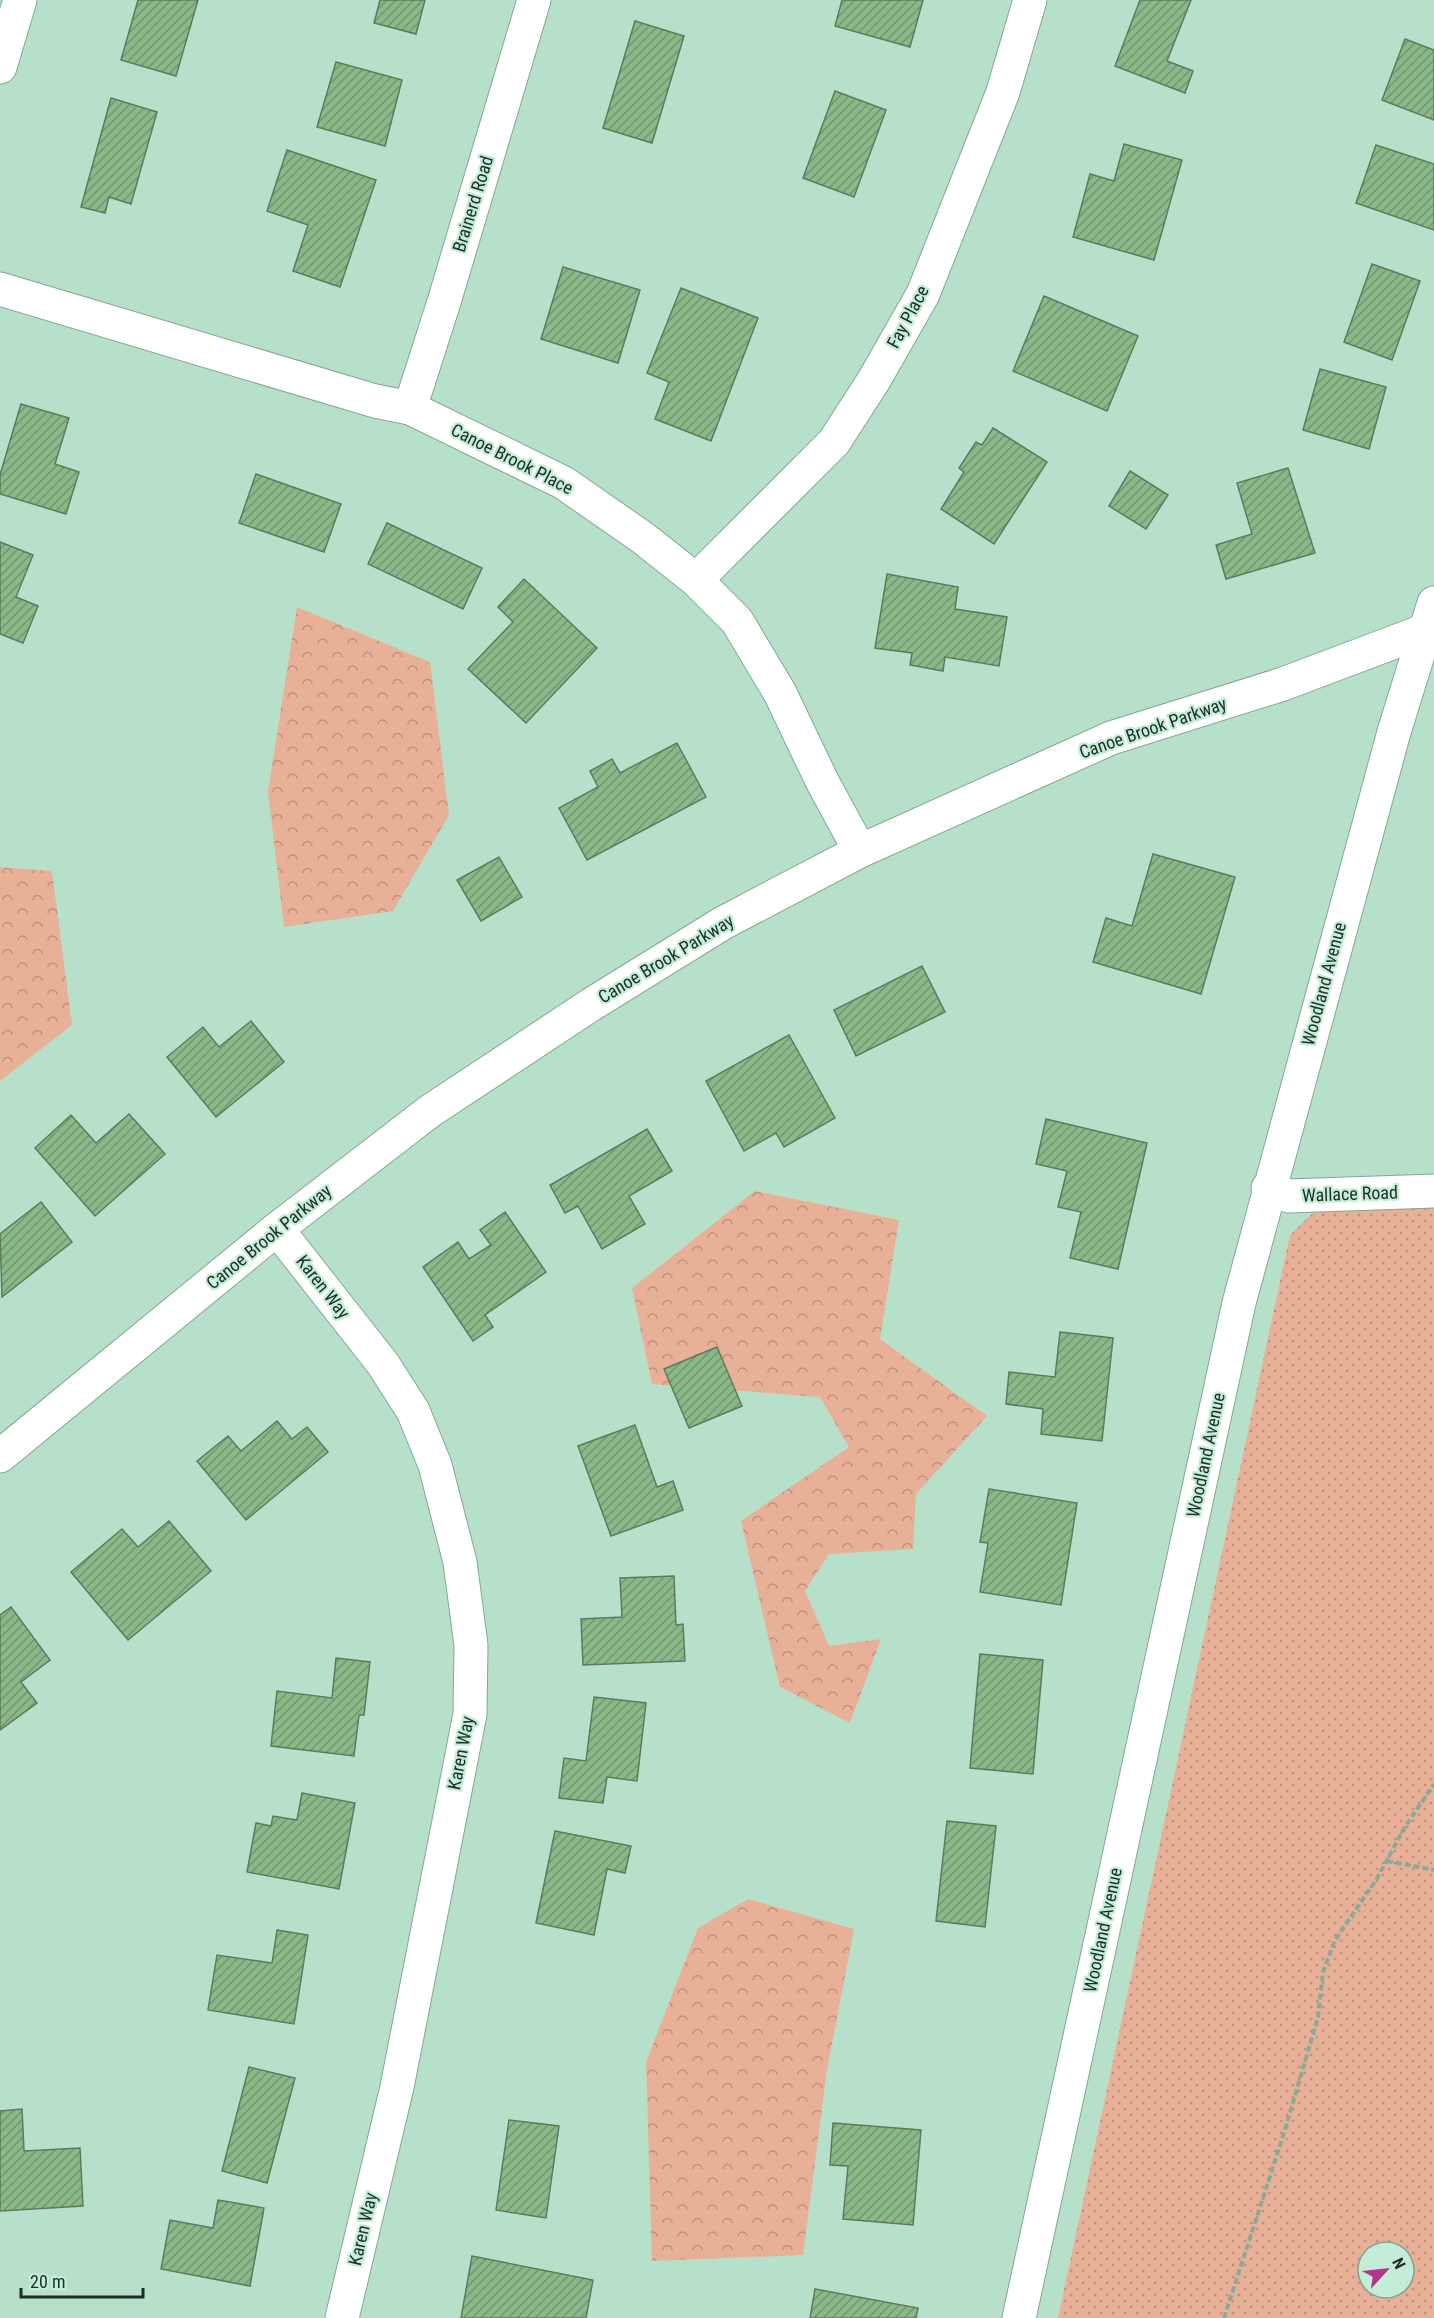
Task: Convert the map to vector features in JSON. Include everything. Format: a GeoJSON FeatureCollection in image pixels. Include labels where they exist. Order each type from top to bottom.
{"type":"FeatureCollection","features":[{"type":"Feature","properties":{"kind":"street"},"geometry":{"type":"LineString","coordinates":[[0,67],[20,0]]}},
{"type":"Feature","properties":{"kind":"street","name":"Brainerd Road"},"geometry":{"type":"LineString","coordinates":[[410,408],[534,0]]}},
{"type":"Feature","properties":{"kind":"street","name":"Fay Place"},"geometry":{"type":"LineString","coordinates":[[696,580],[834,442],[884,362],[923,294],[1003,92],[1030,0]]}},
{"type":"Feature","properties":{"kind":"street","name":"Canoe Brook Place"},"geometry":{"type":"LineString","coordinates":[[0,289],[375,400],[410,408],[564,483],[643,538],[696,580],[737,621],[780,693],[822,781],[860,851]]}},
{"type":"Feature","properties":{"kind":"street","name":"Canoe Brook Parkway"},"geometry":{"type":"LineString","coordinates":[[0,1456],[277,1229],[430,1111],[592,1004],[723,923],[860,851],[1111,738],[1283,684],[1432,622]]}},
{"type":"Feature","properties":{"kind":"street","name":"Woodland Avenue"},"geometry":{"type":"LineString","coordinates":[[1020,2318],[1239,1303],[1268,1188],[1394,732],[1432,622]]}},
{"type":"Feature","properties":{"kind":"street","name":"Wallace Road"},"geometry":{"type":"LineString","coordinates":[[1268,1188],[1289,1196],[1434,1191]]}},
{"type":"Feature","properties":{"kind":"street","name":"Karen Way"},"geometry":{"type":"LineString","coordinates":[[277,1229],[383,1364],[413,1411],[435,1465],[460,1562],[471,1645],[470,1714],[397,2086],[342,2318]]}},
{"type":"Feature","properties":{"kind":"path"},"geometry":{"type":"LineString","coordinates":[[1224,2318],[1312,2038],[1318,2017],[1323,1972],[1335,1940],[1434,1784]]}},
{"type":"Feature","properties":{"kind":"path"},"geometry":{"type":"LineString","coordinates":[[1387,1861],[1434,1870]]}},
{"type":"Feature","properties":{"kind":"green space"},"geometry":{"type":"Polygon","coordinates":[[[297,607],[430,662],[449,815],[393,911],[284,927],[268,792],[297,607]]]}},
{"type":"Feature","properties":{"kind":"green space"},"geometry":{"type":"Polygon","coordinates":[[[0,867],[52,871],[72,1025],[0,1081],[0,867]]]}},
{"type":"Feature","properties":{"kind":"green space"},"geometry":{"type":"Polygon","coordinates":[[[755,1191],[899,1220],[880,1339],[987,1416],[916,1494],[913,1549],[829,1554],[805,1591],[829,1646],[881,1639],[850,1723],[780,1687],[741,1521],[849,1447],[820,1397],[652,1384],[632,1288],[755,1191]]]}},
{"type":"Feature","properties":{"kind":"green space"},"geometry":{"type":"Polygon","coordinates":[[[1319,1207],[1434,1207],[1434,2318],[1058,2318],[1290,1235],[1319,1207]]]}},
{"type":"Feature","properties":{"kind":"green space"},"geometry":{"type":"Polygon","coordinates":[[[748,1899],[854,1929],[827,2070],[803,2255],[652,2261],[646,2062],[698,1928],[748,1899]]]}},
{"type":"Feature","properties":{"kind":"building"},"geometry":{"type":"Polygon","coordinates":[[[138,0],[198,0],[176,76],[121,60],[138,0]]]}},
{"type":"Feature","properties":{"kind":"building"},"geometry":{"type":"Polygon","coordinates":[[[380,0],[425,0],[416,34],[374,23],[380,0]]]}},
{"type":"Feature","properties":{"kind":"building"},"geometry":{"type":"Polygon","coordinates":[[[842,0],[923,0],[910,47],[835,26],[842,0]]]}},
{"type":"Feature","properties":{"kind":"building"},"geometry":{"type":"Polygon","coordinates":[[[1140,0],[1191,0],[1167,61],[1193,71],[1185,93],[1115,66],[1140,0]]]}},
{"type":"Feature","properties":{"kind":"building"},"geometry":{"type":"Polygon","coordinates":[[[635,21],[684,36],[652,143],[603,128],[635,21]]]}},
{"type":"Feature","properties":{"kind":"building"},"geometry":{"type":"Polygon","coordinates":[[[1405,39],[1434,50],[1434,120],[1382,100],[1405,39]]]}},
{"type":"Feature","properties":{"kind":"building"},"geometry":{"type":"Polygon","coordinates":[[[336,62],[402,80],[385,146],[317,127],[336,62]]]}},
{"type":"Feature","properties":{"kind":"building"},"geometry":{"type":"Polygon","coordinates":[[[835,91],[886,110],[854,197],[803,178],[835,91]]]}},
{"type":"Feature","properties":{"kind":"building"},"geometry":{"type":"Polygon","coordinates":[[[111,98],[157,112],[131,204],[109,197],[105,213],[81,207],[111,98]]]}},
{"type":"Feature","properties":{"kind":"building"},"geometry":{"type":"Polygon","coordinates":[[[1124,144],[1182,160],[1154,260],[1073,237],[1090,174],[1114,181],[1124,144]]]}},
{"type":"Feature","properties":{"kind":"building"},"geometry":{"type":"Polygon","coordinates":[[[1376,145],[1434,164],[1434,230],[1356,203],[1376,145]]]}},
{"type":"Feature","properties":{"kind":"building"},"geometry":{"type":"Polygon","coordinates":[[[287,150],[376,180],[340,287],[293,271],[308,225],[267,211],[287,150]]]}},
{"type":"Feature","properties":{"kind":"building"},"geometry":{"type":"Polygon","coordinates":[[[1372,264],[1420,281],[1392,360],[1344,342],[1372,264]]]}},
{"type":"Feature","properties":{"kind":"building"},"geometry":{"type":"Polygon","coordinates":[[[563,267],[640,290],[618,363],[541,339],[563,267]]]}},
{"type":"Feature","properties":{"kind":"building"},"geometry":{"type":"Polygon","coordinates":[[[681,288],[758,318],[711,441],[655,419],[669,382],[647,373],[681,288]]]}},
{"type":"Feature","properties":{"kind":"building"},"geometry":{"type":"Polygon","coordinates":[[[1044,296],[1138,336],[1107,411],[1013,371],[1044,296]]]}},
{"type":"Feature","properties":{"kind":"building"},"geometry":{"type":"Polygon","coordinates":[[[1320,369],[1386,387],[1369,449],[1303,430],[1320,369]]]}},
{"type":"Feature","properties":{"kind":"building"},"geometry":{"type":"Polygon","coordinates":[[[21,404],[69,418],[55,464],[79,472],[66,514],[0,494],[0,475],[21,404]]]}},
{"type":"Feature","properties":{"kind":"building"},"geometry":{"type":"Polygon","coordinates":[[[993,428],[1047,462],[994,544],[941,509],[964,472],[959,468],[976,442],[982,445],[993,428]]]}},
{"type":"Feature","properties":{"kind":"building"},"geometry":{"type":"Polygon","coordinates":[[[1288,468],[1315,553],[1226,579],[1216,545],[1252,534],[1237,483],[1288,468]]]}},
{"type":"Feature","properties":{"kind":"building"},"geometry":{"type":"Polygon","coordinates":[[[1130,471],[1168,495],[1146,529],[1109,506],[1130,471]]]}},
{"type":"Feature","properties":{"kind":"building"},"geometry":{"type":"Polygon","coordinates":[[[256,474],[341,504],[324,552],[239,523],[256,474]]]}},
{"type":"Feature","properties":{"kind":"building"},"geometry":{"type":"Polygon","coordinates":[[[387,523],[482,568],[463,609],[368,564],[387,523]]]}},
{"type":"Feature","properties":{"kind":"building"},"geometry":{"type":"Polygon","coordinates":[[[0,542],[33,555],[16,597],[38,606],[23,643],[0,634],[0,542]]]}},
{"type":"Feature","properties":{"kind":"building"},"geometry":{"type":"Polygon","coordinates":[[[887,574],[958,587],[955,609],[1007,617],[999,666],[945,657],[943,671],[910,665],[912,653],[875,648],[887,574]]]}},
{"type":"Feature","properties":{"kind":"building"},"geometry":{"type":"Polygon","coordinates":[[[524,579],[597,648],[526,723],[468,669],[513,622],[498,607],[524,579]]]}},
{"type":"Feature","properties":{"kind":"building"},"geometry":{"type":"Polygon","coordinates":[[[677,743],[706,797],[587,860],[559,808],[598,787],[590,771],[612,759],[620,773],[677,743]]]}},
{"type":"Feature","properties":{"kind":"building"},"geometry":{"type":"Polygon","coordinates":[[[1153,854],[1235,877],[1201,994],[1093,962],[1106,918],[1132,926],[1153,854]]]}},
{"type":"Feature","properties":{"kind":"building"},"geometry":{"type":"Polygon","coordinates":[[[499,857],[522,897],[481,921],[457,880],[499,857]]]}},
{"type":"Feature","properties":{"kind":"building"},"geometry":{"type":"Polygon","coordinates":[[[922,966],[945,1012],[856,1056],[834,1010],[922,966]]]}},
{"type":"Feature","properties":{"kind":"building"},"geometry":{"type":"Polygon","coordinates":[[[251,1021],[284,1062],[216,1117],[167,1057],[203,1027],[219,1047],[251,1021]]]}},
{"type":"Feature","properties":{"kind":"building"},"geometry":{"type":"Polygon","coordinates":[[[789,1035],[835,1118],[784,1147],[776,1133],[744,1151],[706,1081],[789,1035]]]}},
{"type":"Feature","properties":{"kind":"building"},"geometry":{"type":"Polygon","coordinates":[[[129,1114],[165,1154],[95,1216],[35,1148],[71,1115],[96,1143],[129,1114]]]}},
{"type":"Feature","properties":{"kind":"building"},"geometry":{"type":"Polygon","coordinates":[[[1046,1119],[1147,1143],[1118,1269],[1070,1258],[1081,1212],[1058,1207],[1067,1171],[1036,1164],[1046,1119]]]}},
{"type":"Feature","properties":{"kind":"building"},"geometry":{"type":"Polygon","coordinates":[[[647,1129],[672,1171],[629,1196],[645,1224],[602,1249],[578,1206],[565,1213],[550,1185],[647,1129]]]}},
{"type":"Feature","properties":{"kind":"building"},"geometry":{"type":"Polygon","coordinates":[[[41,1202],[72,1242],[2,1297],[0,1234],[41,1202]]]}},
{"type":"Feature","properties":{"kind":"building"},"geometry":{"type":"Polygon","coordinates":[[[505,1212],[546,1272],[485,1315],[493,1327],[473,1341],[423,1267],[458,1242],[469,1259],[491,1245],[480,1230],[505,1212]]]}},
{"type":"Feature","properties":{"kind":"building"},"geometry":{"type":"Polygon","coordinates":[[[1060,1332],[1113,1338],[1102,1441],[1041,1434],[1043,1409],[1006,1404],[1009,1372],[1055,1377],[1060,1332]]]}},
{"type":"Feature","properties":{"kind":"building"},"geometry":{"type":"Polygon","coordinates":[[[717,1347],[742,1406],[689,1428],[664,1369],[717,1347]]]}},
{"type":"Feature","properties":{"kind":"building"},"geometry":{"type":"Polygon","coordinates":[[[277,1421],[292,1439],[307,1427],[328,1452],[246,1520],[197,1461],[228,1436],[241,1451],[277,1421]]]}},
{"type":"Feature","properties":{"kind":"building"},"geometry":{"type":"Polygon","coordinates":[[[635,1425],[657,1487],[673,1481],[683,1510],[611,1536],[578,1446],[635,1425]]]}},
{"type":"Feature","properties":{"kind":"building"},"geometry":{"type":"Polygon","coordinates":[[[989,1489],[1077,1503],[1061,1605],[980,1592],[988,1543],[980,1542],[989,1489]]]}},
{"type":"Feature","properties":{"kind":"building"},"geometry":{"type":"Polygon","coordinates":[[[169,1521],[211,1571],[128,1640],[71,1572],[122,1529],[138,1547],[169,1521]]]}},
{"type":"Feature","properties":{"kind":"building"},"geometry":{"type":"Polygon","coordinates":[[[674,1576],[676,1625],[683,1624],[685,1661],[583,1665],[581,1619],[622,1617],[620,1578],[674,1576]]]}},
{"type":"Feature","properties":{"kind":"building"},"geometry":{"type":"Polygon","coordinates":[[[11,1607],[50,1660],[21,1682],[37,1703],[0,1730],[0,1615],[11,1607]]]}},
{"type":"Feature","properties":{"kind":"building"},"geometry":{"type":"Polygon","coordinates":[[[980,1654],[1043,1660],[1033,1774],[970,1768],[980,1654]]]}},
{"type":"Feature","properties":{"kind":"building"},"geometry":{"type":"Polygon","coordinates":[[[336,1658],[370,1662],[364,1715],[359,1715],[354,1756],[271,1746],[277,1691],[332,1698],[336,1658]]]}},
{"type":"Feature","properties":{"kind":"building"},"geometry":{"type":"Polygon","coordinates":[[[594,1697],[646,1703],[637,1781],[607,1777],[603,1803],[559,1798],[564,1758],[586,1761],[594,1697]]]}},
{"type":"Feature","properties":{"kind":"building"},"geometry":{"type":"Polygon","coordinates":[[[302,1793],[355,1803],[339,1889],[247,1872],[256,1823],[271,1826],[273,1816],[297,1820],[302,1793]]]}},
{"type":"Feature","properties":{"kind":"building"},"geometry":{"type":"Polygon","coordinates":[[[947,1821],[996,1826],[985,1927],[936,1921],[947,1821]]]}},
{"type":"Feature","properties":{"kind":"building"},"geometry":{"type":"Polygon","coordinates":[[[555,1831],[631,1846],[625,1873],[607,1869],[594,1935],[536,1923],[555,1831]]]}},
{"type":"Feature","properties":{"kind":"building"},"geometry":{"type":"Polygon","coordinates":[[[277,1930],[308,1935],[294,2024],[208,2010],[217,1955],[272,1963],[277,1930]]]}},
{"type":"Feature","properties":{"kind":"building"},"geometry":{"type":"Polygon","coordinates":[[[249,2067],[295,2078],[267,2183],[222,2171],[249,2067]]]}},
{"type":"Feature","properties":{"kind":"building"},"geometry":{"type":"Polygon","coordinates":[[[22,2109],[24,2151],[80,2148],[83,2206],[0,2211],[0,2111],[22,2109]]]}},
{"type":"Feature","properties":{"kind":"building"},"geometry":{"type":"Polygon","coordinates":[[[509,2120],[559,2126],[546,2218],[496,2210],[509,2120]]]}},
{"type":"Feature","properties":{"kind":"building"},"geometry":{"type":"Polygon","coordinates":[[[833,2123],[921,2130],[913,2225],[843,2219],[848,2166],[830,2165],[833,2123]]]}},
{"type":"Feature","properties":{"kind":"building"},"geometry":{"type":"Polygon","coordinates":[[[218,2200],[264,2208],[250,2286],[161,2269],[170,2220],[213,2228],[218,2200]]]}},
{"type":"Feature","properties":{"kind":"building"},"geometry":{"type":"Polygon","coordinates":[[[472,2256],[593,2280],[586,2318],[461,2318],[472,2256]]]}},
{"type":"Feature","properties":{"kind":"building"},"geometry":{"type":"Polygon","coordinates":[[[815,2289],[918,2308],[916,2318],[810,2318],[815,2289]]]}}]}
